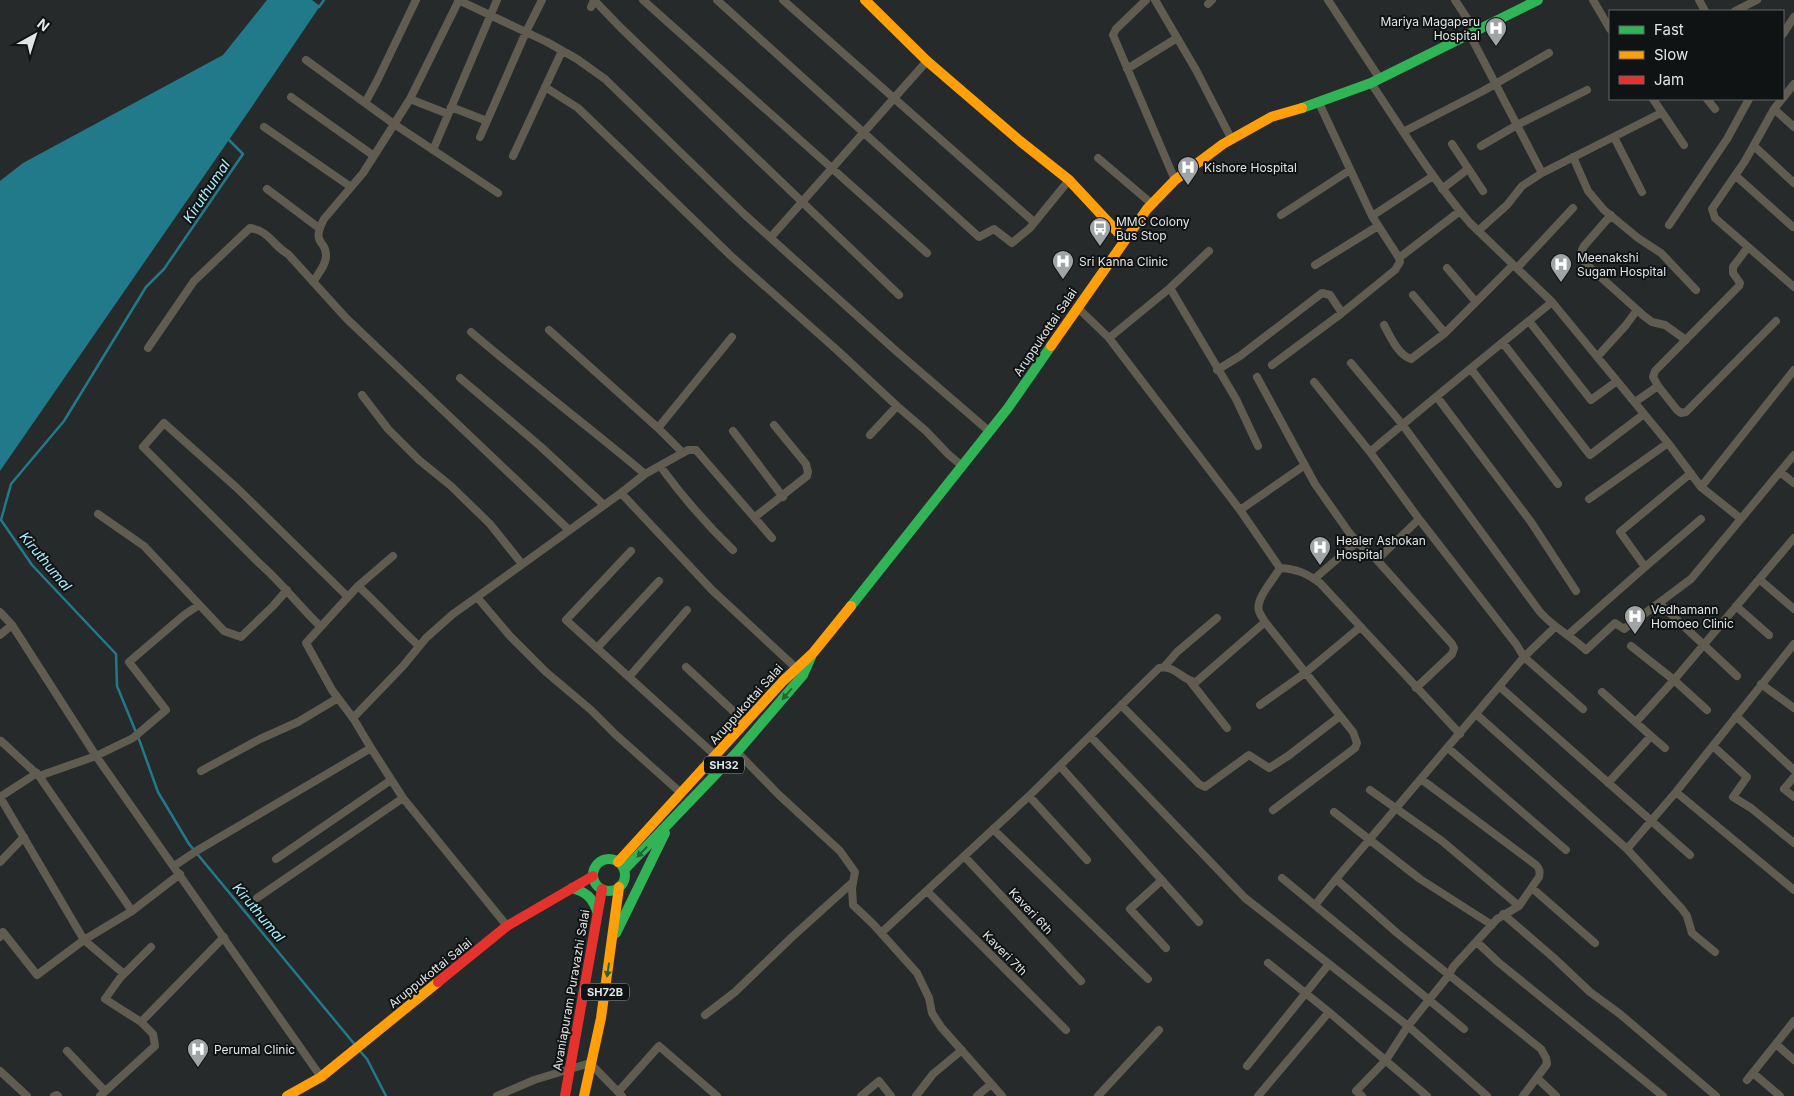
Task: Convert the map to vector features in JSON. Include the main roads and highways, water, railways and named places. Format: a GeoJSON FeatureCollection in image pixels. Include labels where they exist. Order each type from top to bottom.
{"type":"FeatureCollection","features":[{"type":"Feature","properties":{"kind":"main road"},"geometry":{"type":"LineString","coordinates":[[865,0],[927,60],[1020,141],[1069,180],[1125,240]]}},
{"type":"Feature","properties":{"kind":"main road","name":"Aruppukottai Salai"},"geometry":{"type":"LineString","coordinates":[[621,866],[682,793],[796,668],[813,653],[990,432],[1125,240],[1152,204],[1175,180],[1223,144],[1271,117],[1319,103],[1375,81],[1473,34],[1538,0]]}},
{"type":"Feature","properties":{"kind":"main road","name":"Aruppukottai Salai"},"geometry":{"type":"LineString","coordinates":[[621,866],[670,822],[737,752],[803,675],[813,653]]}},
{"type":"Feature","properties":{"kind":"main road"},"geometry":{"type":"LineString","coordinates":[[611,943],[670,822]]}},
{"type":"Feature","properties":{"kind":"main road"},"geometry":{"type":"LineString","coordinates":[[619,887],[611,890],[602,888],[598,886],[593,876],[596,866],[603,860],[608,859],[621,866]]}},
{"type":"Feature","properties":{"kind":"main road","name":"SH32"},"geometry":{"type":"LineString","coordinates":[[619,887],[624,879],[621,866]]}},
{"type":"Feature","properties":{"kind":"main road","name":"Aruppukottai Salai"},"geometry":{"type":"LineString","coordinates":[[287,1096],[321,1077],[351,1054],[507,926],[593,876]]}},
{"type":"Feature","properties":{"kind":"main road","name":"SH72B"},"geometry":{"type":"LineString","coordinates":[[584,1096],[601,1018],[619,887]]}},
{"type":"Feature","properties":{"kind":"main road"},"geometry":{"type":"LineString","coordinates":[[572,888],[588,894],[594,900],[598,912]]}},
{"type":"Feature","properties":{"kind":"main road","name":"Avaniapuram Puravazhi Salai"},"geometry":{"type":"LineString","coordinates":[[565,1096],[602,888]]}},
{"type":"Feature","properties":{"kind":"water"},"geometry":{"type":"Polygon","coordinates":[[[267,0],[312,0],[320,6],[0,471],[0,181],[23,163],[223,55],[267,0]]]}},
{"type":"Feature","properties":{"kind":"waterway","name":"Kiruthumal"},"geometry":{"type":"LineString","coordinates":[[319,7],[324,0]]}},
{"type":"Feature","properties":{"kind":"waterway","name":"Kiruthumal"},"geometry":{"type":"LineString","coordinates":[[227,138],[243,154],[164,269],[146,287],[64,421],[11,484],[1,520],[32,565],[116,654],[117,686],[158,792],[189,844],[356,1046]]}},
{"type":"Feature","properties":{"kind":"waterway","name":"Kiruthumal"},"geometry":{"type":"LineString","coordinates":[[359,1050],[367,1059],[386,1096]]}},
{"type":"Feature","properties":{"kind":"place","name":"Mariya Magaperu Hospital"},"geometry":{"type":"Point","coordinates":[1496,47]}},
{"type":"Feature","properties":{"kind":"place","name":"Kishore Hospital"},"geometry":{"type":"Point","coordinates":[1188,186]}},
{"type":"Feature","properties":{"kind":"place","name":"MMC Colony Bus Stop"},"geometry":{"type":"Point","coordinates":[1100,247]}},
{"type":"Feature","properties":{"kind":"place","name":"Sri Kanna Clinic"},"geometry":{"type":"Point","coordinates":[1063,280]}},
{"type":"Feature","properties":{"kind":"place","name":"Meenakshi Sugam Hospital"},"geometry":{"type":"Point","coordinates":[1561,283]}},
{"type":"Feature","properties":{"kind":"place","name":"Healer Ashokan Hospital"},"geometry":{"type":"Point","coordinates":[1320,566]}},
{"type":"Feature","properties":{"kind":"place","name":"Vedhamann Homoeo Clinic"},"geometry":{"type":"Point","coordinates":[1635,635]}},
{"type":"Feature","properties":{"kind":"place","name":"Perumal Clinic"},"geometry":{"type":"Point","coordinates":[198,1068]}}]}
